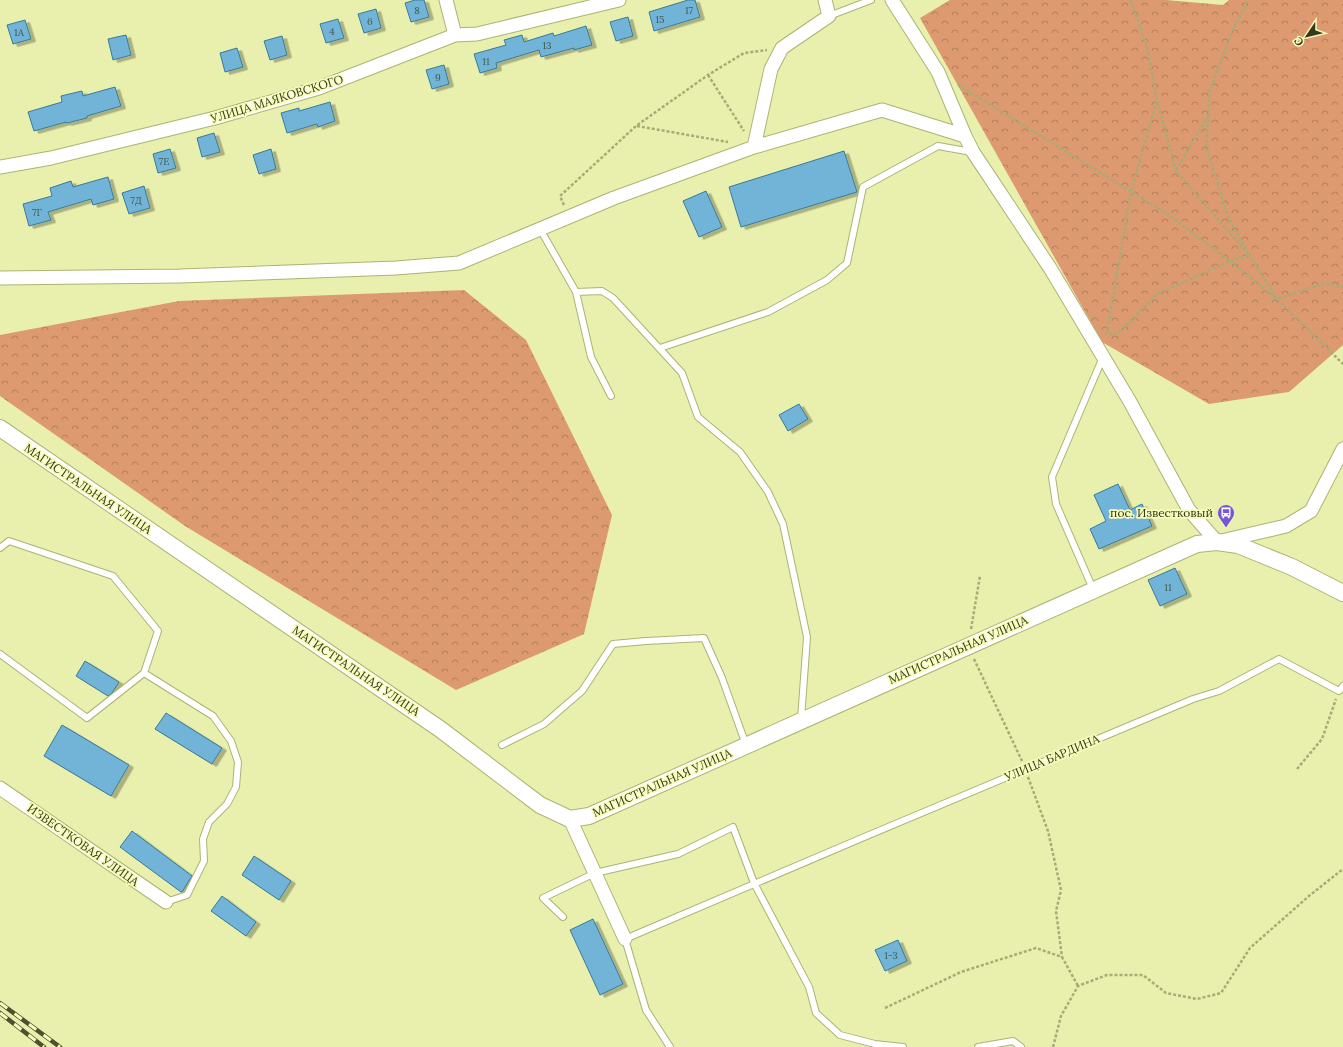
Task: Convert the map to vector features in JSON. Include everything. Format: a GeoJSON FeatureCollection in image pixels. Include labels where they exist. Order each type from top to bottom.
{"type":"FeatureCollection","features":[{"type":"Feature","properties":{"kind":"street"},"geometry":{"type":"LineString","coordinates":[[446,0],[455,35]]}},
{"type":"Feature","properties":{"kind":"street","name":"УЛИЦА МАЯКОВСКОГО"},"geometry":{"type":"LineString","coordinates":[[0,167],[51,158],[215,118],[319,88],[455,35],[477,34],[619,0]]}},
{"type":"Feature","properties":{"kind":"street"},"geometry":{"type":"LineString","coordinates":[[754,147],[772,70],[782,48],[829,16],[825,0]]}},
{"type":"Feature","properties":{"kind":"street"},"geometry":{"type":"LineString","coordinates":[[892,0],[938,72],[973,152],[1050,268],[1129,400],[1189,510],[1217,542],[1286,526],[1311,511],[1343,449]]}},
{"type":"Feature","properties":{"kind":"street"},"geometry":{"type":"LineString","coordinates":[[0,278],[180,276],[396,268],[459,263],[614,198],[754,147],[882,110],[965,136]]}},
{"type":"Feature","properties":{"kind":"street","name":"МАГИСТРАЛЬНАЯ УЛИЦА"},"geometry":{"type":"LineString","coordinates":[[0,428],[440,729],[540,805],[570,819],[589,816],[1197,544],[1217,542],[1238,545],[1292,567],[1343,593]]}},
{"type":"Feature","properties":{"kind":"street","name":"ИЗВЕСТКОВАЯ УЛИЦА"},"geometry":{"type":"LineString","coordinates":[[0,788],[166,902]]}},
{"type":"Feature","properties":{"kind":"street"},"geometry":{"type":"LineString","coordinates":[[570,819],[625,939]]}},
{"type":"Feature","properties":{"kind":"lane"},"geometry":{"type":"LineString","coordinates":[[829,16],[871,0]]}},
{"type":"Feature","properties":{"kind":"lane"},"geometry":{"type":"LineString","coordinates":[[660,348],[768,312],[827,280],[847,263],[863,187],[938,146],[973,152]]}},
{"type":"Feature","properties":{"kind":"lane"},"geometry":{"type":"LineString","coordinates":[[540,229],[576,292],[592,357],[611,396]]}},
{"type":"Feature","properties":{"kind":"lane"},"geometry":{"type":"LineString","coordinates":[[576,292],[602,291],[613,298],[682,373],[698,417],[740,452],[768,492],[783,524],[807,637],[801,720]]}},
{"type":"Feature","properties":{"kind":"lane"},"geometry":{"type":"LineString","coordinates":[[1093,590],[1056,504],[1052,477],[1103,357]]}},
{"type":"Feature","properties":{"kind":"lane"},"geometry":{"type":"LineString","coordinates":[[0,548],[9,541],[113,576],[158,631],[144,673],[87,718],[0,654]]}},
{"type":"Feature","properties":{"kind":"lane"},"geometry":{"type":"LineString","coordinates":[[502,745],[544,724],[582,691],[613,644],[704,638],[722,678],[746,745]]}},
{"type":"Feature","properties":{"kind":"lane","name":"УЛИЦА БАРДИНА"},"geometry":{"type":"LineString","coordinates":[[754,883],[1186,702],[1219,691],[1279,659],[1339,691]]}},
{"type":"Feature","properties":{"kind":"lane"},"geometry":{"type":"LineString","coordinates":[[144,673],[213,716],[231,741],[238,762],[236,787],[227,804],[209,822],[203,839],[204,861],[196,878],[187,895],[166,902]]}},
{"type":"Feature","properties":{"kind":"lane"},"geometry":{"type":"LineString","coordinates":[[1339,691],[1343,686]]}},
{"type":"Feature","properties":{"kind":"lane"},"geometry":{"type":"LineString","coordinates":[[563,916],[543,898],[595,873],[678,854],[733,827],[754,883],[809,986],[816,1013],[840,1035],[875,1044],[903,1047]]}},
{"type":"Feature","properties":{"kind":"lane"},"geometry":{"type":"LineString","coordinates":[[670,1047],[646,1010],[625,939],[754,883]]}},
{"type":"Feature","properties":{"kind":"lane"},"geometry":{"type":"LineString","coordinates":[[978,1047],[1013,1040],[1022,1047]]}},
{"type":"Feature","properties":{"kind":"path"},"geometry":{"type":"LineString","coordinates":[[1131,0],[1147,48],[1157,100],[1176,171],[1250,255]]}},
{"type":"Feature","properties":{"kind":"path"},"geometry":{"type":"LineString","coordinates":[[1248,0],[1232,32],[1210,90],[1206,146],[1228,217],[1278,299]]}},
{"type":"Feature","properties":{"kind":"path"},"geometry":{"type":"LineString","coordinates":[[560,196],[636,126],[708,75],[744,53],[782,48]]}},
{"type":"Feature","properties":{"kind":"path"},"geometry":{"type":"LineString","coordinates":[[708,75],[754,147]]}},
{"type":"Feature","properties":{"kind":"path"},"geometry":{"type":"LineString","coordinates":[[957,84],[1166,213],[1278,299],[1343,364]]}},
{"type":"Feature","properties":{"kind":"path"},"geometry":{"type":"LineString","coordinates":[[1157,100],[1132,192],[1107,333],[1114,335],[1125,327],[1157,294],[1230,261],[1250,255]]}},
{"type":"Feature","properties":{"kind":"path"},"geometry":{"type":"LineString","coordinates":[[1176,171],[1208,115]]}},
{"type":"Feature","properties":{"kind":"path"},"geometry":{"type":"LineString","coordinates":[[636,126],[730,143]]}},
{"type":"Feature","properties":{"kind":"path"},"geometry":{"type":"LineString","coordinates":[[1278,299],[1325,282],[1343,286]]}},
{"type":"Feature","properties":{"kind":"path"},"geometry":{"type":"LineString","coordinates":[[1297,769],[1322,738],[1339,691]]}},
{"type":"Feature","properties":{"kind":"path"},"geometry":{"type":"LineString","coordinates":[[1053,1047],[1062,1016],[1078,986],[1107,975],[1143,975],[1166,994],[1197,999],[1221,993],[1250,948],[1343,869]]}},
{"type":"Feature","properties":{"kind":"path"},"geometry":{"type":"LineString","coordinates":[[885,1008],[961,972],[1036,948],[1062,957],[1078,986]]}},
{"type":"Feature","properties":{"kind":"green space"},"geometry":{"type":"Polygon","coordinates":[[[950,0],[1166,0],[1223,5],[1229,0],[1343,0],[1343,345],[1289,392],[1209,404],[1102,342],[920,18],[950,0]]]}},
{"type":"Feature","properties":{"kind":"green space"},"geometry":{"type":"Polygon","coordinates":[[[464,290],[526,340],[612,515],[584,634],[456,690],[185,526],[0,396],[0,335],[179,301],[464,290]]]}},
{"type":"Feature","properties":{"kind":"building"},"geometry":{"type":"Polygon","coordinates":[[[415,0],[424,0],[429,17],[411,22],[405,3],[415,0]]]}},
{"type":"Feature","properties":{"kind":"building"},"geometry":{"type":"Polygon","coordinates":[[[688,0],[695,0],[700,17],[654,31],[649,12],[688,0]]]}},
{"type":"Feature","properties":{"kind":"building"},"geometry":{"type":"Polygon","coordinates":[[[376,9],[381,28],[364,33],[358,14],[376,9]]]}},
{"type":"Feature","properties":{"kind":"building"},"geometry":{"type":"Polygon","coordinates":[[[628,17],[633,36],[616,41],[610,22],[628,17]]]}},
{"type":"Feature","properties":{"kind":"building"},"geometry":{"type":"Polygon","coordinates":[[[338,19],[344,38],[326,43],[320,24],[338,19]]]}},
{"type":"Feature","properties":{"kind":"building"},"geometry":{"type":"Polygon","coordinates":[[[25,20],[31,39],[13,44],[7,25],[25,20]]]}},
{"type":"Feature","properties":{"kind":"building"},"geometry":{"type":"Polygon","coordinates":[[[586,26],[592,45],[574,50],[574,48],[541,57],[539,50],[496,63],[497,68],[480,73],[474,54],[506,45],[504,40],[522,35],[524,42],[553,33],[554,36],[586,26]]]}},
{"type":"Feature","properties":{"kind":"building"},"geometry":{"type":"Polygon","coordinates":[[[126,35],[131,55],[113,60],[108,39],[126,35]]]}},
{"type":"Feature","properties":{"kind":"building"},"geometry":{"type":"Polygon","coordinates":[[[282,36],[287,55],[270,60],[264,41],[282,36]]]}},
{"type":"Feature","properties":{"kind":"building"},"geometry":{"type":"Polygon","coordinates":[[[237,48],[243,67],[225,72],[220,53],[237,48]]]}},
{"type":"Feature","properties":{"kind":"building"},"geometry":{"type":"Polygon","coordinates":[[[444,65],[449,84],[432,89],[426,70],[444,65]]]}},
{"type":"Feature","properties":{"kind":"building"},"geometry":{"type":"Polygon","coordinates":[[[115,87],[121,106],[87,116],[87,118],[34,131],[28,112],[62,102],[61,96],[82,91],[83,96],[115,87]]]}},
{"type":"Feature","properties":{"kind":"building"},"geometry":{"type":"Polygon","coordinates":[[[330,102],[335,121],[318,127],[317,124],[287,133],[281,113],[299,108],[299,111],[330,102]]]}},
{"type":"Feature","properties":{"kind":"building"},"geometry":{"type":"Polygon","coordinates":[[[214,133],[220,152],[202,157],[197,138],[214,133]]]}},
{"type":"Feature","properties":{"kind":"building"},"geometry":{"type":"Polygon","coordinates":[[[170,149],[176,168],[158,173],[153,154],[170,149]]]}},
{"type":"Feature","properties":{"kind":"building"},"geometry":{"type":"Polygon","coordinates":[[[271,149],[276,169],[259,174],[253,155],[271,149]]]}},
{"type":"Feature","properties":{"kind":"building"},"geometry":{"type":"Polygon","coordinates":[[[844,151],[857,192],[741,227],[729,187],[844,151]]]}},
{"type":"Feature","properties":{"kind":"building"},"geometry":{"type":"Polygon","coordinates":[[[108,177],[114,199],[93,205],[91,199],[48,212],[51,220],[29,226],[23,204],[52,196],[50,188],[71,181],[73,187],[108,177]]]}},
{"type":"Feature","properties":{"kind":"building"},"geometry":{"type":"Polygon","coordinates":[[[144,186],[150,208],[129,214],[122,193],[144,186]]]}},
{"type":"Feature","properties":{"kind":"building"},"geometry":{"type":"Polygon","coordinates":[[[706,191],[722,227],[699,237],[683,201],[706,191]]]}},
{"type":"Feature","properties":{"kind":"building"},"geometry":{"type":"Polygon","coordinates":[[[799,404],[808,419],[788,431],[779,415],[799,404]]]}},
{"type":"Feature","properties":{"kind":"building"},"geometry":{"type":"Polygon","coordinates":[[[1118,484],[1130,510],[1142,504],[1152,526],[1099,549],[1090,529],[1106,521],[1094,495],[1118,484]]]}},
{"type":"Feature","properties":{"kind":"building"},"geometry":{"type":"Polygon","coordinates":[[[1175,568],[1187,594],[1160,606],[1148,580],[1175,568]]]}},
{"type":"Feature","properties":{"kind":"building"},"geometry":{"type":"Polygon","coordinates":[[[85,661],[119,682],[112,693],[108,696],[76,676],[85,661]]]}},
{"type":"Feature","properties":{"kind":"building"},"geometry":{"type":"Polygon","coordinates":[[[166,713],[222,748],[212,764],[155,729],[166,713]]]}},
{"type":"Feature","properties":{"kind":"building"},"geometry":{"type":"Polygon","coordinates":[[[62,725],[129,765],[111,796],[44,756],[62,725]]]}},
{"type":"Feature","properties":{"kind":"building"},"geometry":{"type":"Polygon","coordinates":[[[132,831],[192,876],[182,892],[120,847],[132,831]]]}},
{"type":"Feature","properties":{"kind":"building"},"geometry":{"type":"Polygon","coordinates":[[[254,856],[291,881],[279,900],[242,875],[254,856]]]}},
{"type":"Feature","properties":{"kind":"building"},"geometry":{"type":"Polygon","coordinates":[[[222,896],[256,922],[246,936],[211,911],[222,896]]]}},
{"type":"Feature","properties":{"kind":"building"},"geometry":{"type":"Polygon","coordinates":[[[593,919],[623,984],[600,995],[570,930],[593,919]]]}},
{"type":"Feature","properties":{"kind":"building"},"geometry":{"type":"Polygon","coordinates":[[[898,940],[907,961],[885,971],[875,950],[898,940]]]}},
{"type":"Feature","properties":{"kind":"railway"},"geometry":{"type":"LineString","coordinates":[[0,1003],[60,1047]]}},
{"type":"Feature","properties":{"kind":"railway"},"geometry":{"type":"LineString","coordinates":[[0,1013],[44,1047]]}},
{"type":"Feature","properties":{"kind":"place","name":"пос. Известковый"},"geometry":{"type":"Point","coordinates":[1226,528]}}]}
